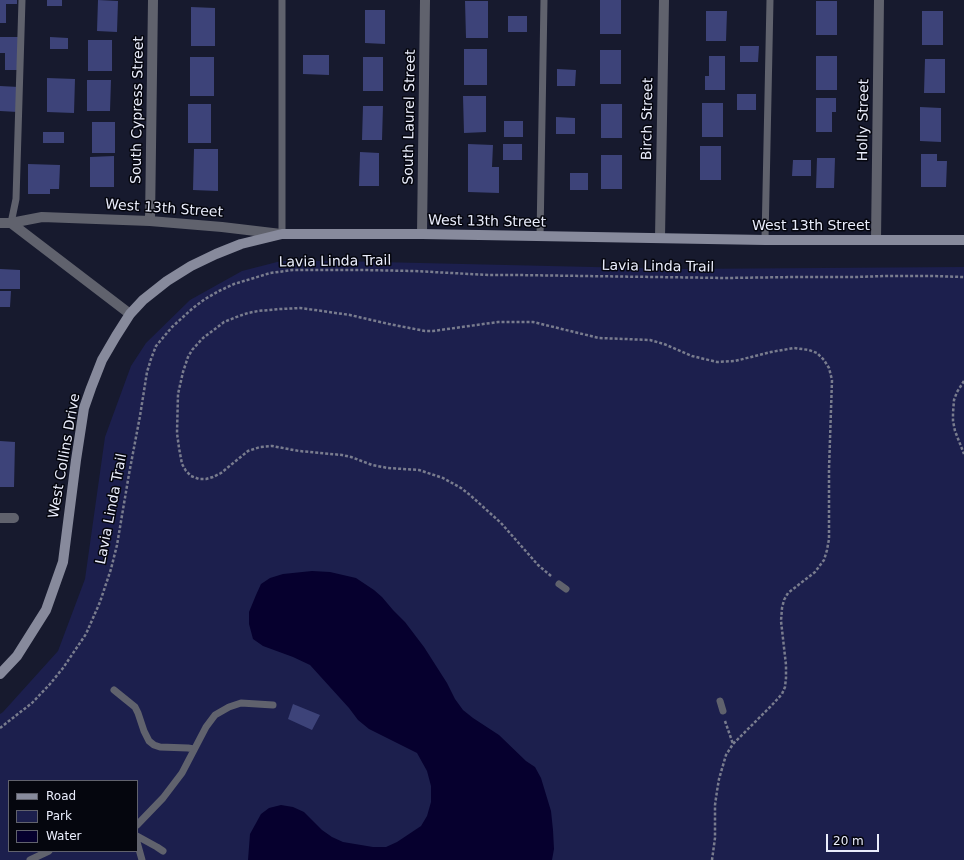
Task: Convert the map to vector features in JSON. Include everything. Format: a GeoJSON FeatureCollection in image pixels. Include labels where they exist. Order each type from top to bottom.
{"type":"FeatureCollection","features":[{"type":"Feature","properties":{"kind":"main road","name":"West 13th Street"},"geometry":{"type":"LineString","coordinates":[[282,234],[422,234],[765,240],[964,240]]}},
{"type":"Feature","properties":{"kind":"main road","name":"West Collins Drive"},"geometry":{"type":"LineString","coordinates":[[0,674],[17,656],[46,610],[62,562],[84,408],[102,360],[130,314],[143,300],[167,281],[191,266],[241,244],[282,234]]}},
{"type":"Feature","properties":{"kind":"street","name":"South Cypress Street"},"geometry":{"type":"LineString","coordinates":[[150,221],[153,0]]}},
{"type":"Feature","properties":{"kind":"street","name":"South Laurel Street"},"geometry":{"type":"LineString","coordinates":[[422,234],[425,0]]}},
{"type":"Feature","properties":{"kind":"street","name":"Birch Street"},"geometry":{"type":"LineString","coordinates":[[660,238],[664,0]]}},
{"type":"Feature","properties":{"kind":"street","name":"Holly Street"},"geometry":{"type":"LineString","coordinates":[[876,240],[879,0]]}},
{"type":"Feature","properties":{"kind":"street","name":"West 13th Street"},"geometry":{"type":"LineString","coordinates":[[0,223],[11,223],[42,217],[150,221],[222,226],[282,234]]}},
{"type":"Feature","properties":{"kind":"street"},"geometry":{"type":"LineString","coordinates":[[11,223],[130,314]]}},
{"type":"Feature","properties":{"kind":"street"},"geometry":{"type":"LineString","coordinates":[[0,518],[14,518]]}},
{"type":"Feature","properties":{"kind":"lane"},"geometry":{"type":"LineString","coordinates":[[11,223],[16,199],[22,0]]}},
{"type":"Feature","properties":{"kind":"lane"},"geometry":{"type":"LineString","coordinates":[[282,0],[282,234]]}},
{"type":"Feature","properties":{"kind":"lane"},"geometry":{"type":"LineString","coordinates":[[540,237],[544,0]]}},
{"type":"Feature","properties":{"kind":"lane"},"geometry":{"type":"LineString","coordinates":[[765,240],[770,0]]}},
{"type":"Feature","properties":{"kind":"lane"},"geometry":{"type":"LineString","coordinates":[[559,584],[566,589]]}},
{"type":"Feature","properties":{"kind":"lane"},"geometry":{"type":"LineString","coordinates":[[114,690],[135,707],[142,727],[154,745],[160,747],[188,748],[194,750]]}},
{"type":"Feature","properties":{"kind":"lane"},"geometry":{"type":"LineString","coordinates":[[720,701],[723,711]]}},
{"type":"Feature","properties":{"kind":"lane"},"geometry":{"type":"LineString","coordinates":[[138,823],[160,802],[176,782],[185,769],[206,727],[215,715],[229,707],[241,703],[273,705]]}},
{"type":"Feature","properties":{"kind":"lane"},"geometry":{"type":"LineString","coordinates":[[138,837],[163,852]]}},
{"type":"Feature","properties":{"kind":"lane"},"geometry":{"type":"LineString","coordinates":[[138,846],[142,860]]}},
{"type":"Feature","properties":{"kind":"lane"},"geometry":{"type":"LineString","coordinates":[[30,860],[47,852]]}},
{"type":"Feature","properties":{"kind":"path","name":"Lavia Linda Trail"},"geometry":{"type":"LineString","coordinates":[[0,728],[32,703],[50,684],[63,668],[86,634],[100,602],[117,545],[150,359],[156,346],[172,327],[193,308],[219,291],[234,284],[270,273],[293,270],[364,270],[489,275],[725,278],[964,277]]}},
{"type":"Feature","properties":{"kind":"path"},"geometry":{"type":"LineString","coordinates":[[559,584],[538,565],[501,523],[470,495],[461,488],[442,478],[419,470],[388,468],[372,465],[342,455],[299,451],[272,446],[248,451],[221,473],[213,477],[199,479],[191,476],[182,464],[178,448],[177,433],[178,394],[183,372],[192,350],[203,338],[224,322],[248,312],[300,308],[345,315],[425,331],[498,322],[533,322],[599,338],[650,340],[664,344],[692,356],[718,362],[794,348],[809,350],[817,353],[829,368],[832,380],[829,469],[829,538],[827,550],[824,560],[815,572],[788,593],[784,600],[781,621],[786,678],[785,687],[782,694],[733,744],[726,755],[719,779],[715,805],[712,860]]}},
{"type":"Feature","properties":{"kind":"path"},"geometry":{"type":"LineString","coordinates":[[964,381],[954,400],[953,421],[955,431],[964,454]]}},
{"type":"Feature","properties":{"kind":"path"},"geometry":{"type":"LineString","coordinates":[[723,711],[724,719],[733,744]]}},
{"type":"Feature","properties":{"kind":"green space"},"geometry":{"type":"Polygon","coordinates":[[[281,261],[679,269],[964,267],[964,860],[0,860],[0,714],[58,651],[85,579],[105,437],[131,366],[146,343],[190,300],[242,271],[281,261]]]}},
{"type":"Feature","properties":{"kind":"water"},"geometry":{"type":"Polygon","coordinates":[[[312,571],[330,572],[356,578],[382,597],[405,622],[424,647],[463,710],[499,735],[526,761],[535,767],[541,778],[551,811],[554,849],[552,860],[248,860],[250,834],[261,814],[269,808],[281,805],[293,807],[304,812],[322,830],[343,842],[373,847],[386,847],[397,842],[421,826],[427,816],[431,802],[431,786],[427,771],[417,753],[369,729],[358,720],[310,665],[263,646],[253,639],[249,624],[249,612],[261,584],[270,578],[283,574],[312,571]]]}},
{"type":"Feature","properties":{"kind":"building"},"geometry":{"type":"Polygon","coordinates":[[[0,0],[17,0],[17,4],[6,4],[6,23],[0,23],[0,0]]]}},
{"type":"Feature","properties":{"kind":"building"},"geometry":{"type":"Polygon","coordinates":[[[47,0],[62,0],[62,6],[47,6],[47,0]]]}},
{"type":"Feature","properties":{"kind":"building"},"geometry":{"type":"Polygon","coordinates":[[[98,0],[118,1],[117,32],[97,31],[98,0]]]}},
{"type":"Feature","properties":{"kind":"building"},"geometry":{"type":"Polygon","coordinates":[[[600,0],[621,0],[621,34],[600,34],[600,0]]]}},
{"type":"Feature","properties":{"kind":"building"},"geometry":{"type":"Polygon","coordinates":[[[465,1],[488,1],[488,38],[466,38],[465,1]]]}},
{"type":"Feature","properties":{"kind":"building"},"geometry":{"type":"Polygon","coordinates":[[[816,1],[837,1],[837,35],[816,35],[816,1]]]}},
{"type":"Feature","properties":{"kind":"building"},"geometry":{"type":"Polygon","coordinates":[[[191,7],[215,8],[215,46],[191,46],[191,7]]]}},
{"type":"Feature","properties":{"kind":"building"},"geometry":{"type":"Polygon","coordinates":[[[365,10],[385,10],[385,44],[365,43],[365,10]]]}},
{"type":"Feature","properties":{"kind":"building"},"geometry":{"type":"Polygon","coordinates":[[[706,11],[727,11],[726,41],[706,41],[706,11]]]}},
{"type":"Feature","properties":{"kind":"building"},"geometry":{"type":"Polygon","coordinates":[[[922,11],[943,11],[943,45],[922,45],[922,11]]]}},
{"type":"Feature","properties":{"kind":"building"},"geometry":{"type":"Polygon","coordinates":[[[508,16],[527,16],[527,32],[508,32],[508,16]]]}},
{"type":"Feature","properties":{"kind":"building"},"geometry":{"type":"Polygon","coordinates":[[[0,37],[19,37],[19,70],[5,70],[5,53],[0,53],[0,37]]]}},
{"type":"Feature","properties":{"kind":"building"},"geometry":{"type":"Polygon","coordinates":[[[50,37],[68,38],[68,49],[50,49],[50,37]]]}},
{"type":"Feature","properties":{"kind":"building"},"geometry":{"type":"Polygon","coordinates":[[[88,40],[112,40],[112,71],[88,71],[88,40]]]}},
{"type":"Feature","properties":{"kind":"building"},"geometry":{"type":"Polygon","coordinates":[[[740,46],[759,46],[758,62],[740,62],[740,46]]]}},
{"type":"Feature","properties":{"kind":"building"},"geometry":{"type":"Polygon","coordinates":[[[464,49],[487,49],[487,85],[464,85],[464,49]]]}},
{"type":"Feature","properties":{"kind":"building"},"geometry":{"type":"Polygon","coordinates":[[[600,50],[621,50],[621,84],[600,84],[600,50]]]}},
{"type":"Feature","properties":{"kind":"building"},"geometry":{"type":"Polygon","coordinates":[[[303,55],[329,55],[329,75],[303,74],[303,55]]]}},
{"type":"Feature","properties":{"kind":"building"},"geometry":{"type":"Polygon","coordinates":[[[709,56],[725,56],[725,90],[705,90],[705,76],[709,76],[709,56]]]}},
{"type":"Feature","properties":{"kind":"building"},"geometry":{"type":"Polygon","coordinates":[[[816,56],[837,56],[837,90],[816,90],[816,56]]]}},
{"type":"Feature","properties":{"kind":"building"},"geometry":{"type":"Polygon","coordinates":[[[190,57],[214,57],[214,96],[190,96],[190,57]]]}},
{"type":"Feature","properties":{"kind":"building"},"geometry":{"type":"Polygon","coordinates":[[[363,57],[383,57],[383,91],[363,91],[363,57]]]}},
{"type":"Feature","properties":{"kind":"building"},"geometry":{"type":"Polygon","coordinates":[[[925,59],[945,59],[945,93],[924,93],[925,59]]]}},
{"type":"Feature","properties":{"kind":"building"},"geometry":{"type":"Polygon","coordinates":[[[557,69],[576,70],[575,86],[557,86],[557,69]]]}},
{"type":"Feature","properties":{"kind":"building"},"geometry":{"type":"Polygon","coordinates":[[[47,78],[75,79],[74,113],[47,112],[47,78]]]}},
{"type":"Feature","properties":{"kind":"building"},"geometry":{"type":"Polygon","coordinates":[[[87,80],[111,80],[110,111],[87,111],[87,80]]]}},
{"type":"Feature","properties":{"kind":"building"},"geometry":{"type":"Polygon","coordinates":[[[0,86],[19,87],[18,112],[0,111],[0,86]]]}},
{"type":"Feature","properties":{"kind":"building"},"geometry":{"type":"Polygon","coordinates":[[[737,94],[756,94],[756,110],[737,110],[737,94]]]}},
{"type":"Feature","properties":{"kind":"building"},"geometry":{"type":"Polygon","coordinates":[[[463,96],[486,96],[486,132],[464,133],[463,96]]]}},
{"type":"Feature","properties":{"kind":"building"},"geometry":{"type":"Polygon","coordinates":[[[816,98],[836,98],[836,112],[832,112],[832,132],[816,132],[816,98]]]}},
{"type":"Feature","properties":{"kind":"building"},"geometry":{"type":"Polygon","coordinates":[[[702,103],[723,103],[723,137],[702,137],[702,103]]]}},
{"type":"Feature","properties":{"kind":"building"},"geometry":{"type":"Polygon","coordinates":[[[188,104],[211,104],[211,143],[188,143],[188,104]]]}},
{"type":"Feature","properties":{"kind":"building"},"geometry":{"type":"Polygon","coordinates":[[[601,104],[622,104],[622,138],[601,138],[601,104]]]}},
{"type":"Feature","properties":{"kind":"building"},"geometry":{"type":"Polygon","coordinates":[[[363,106],[383,106],[382,140],[362,140],[363,106]]]}},
{"type":"Feature","properties":{"kind":"building"},"geometry":{"type":"Polygon","coordinates":[[[920,107],[941,108],[941,142],[920,141],[920,107]]]}},
{"type":"Feature","properties":{"kind":"building"},"geometry":{"type":"Polygon","coordinates":[[[556,117],[575,118],[575,134],[556,134],[556,117]]]}},
{"type":"Feature","properties":{"kind":"building"},"geometry":{"type":"Polygon","coordinates":[[[504,121],[523,121],[523,137],[504,137],[504,121]]]}},
{"type":"Feature","properties":{"kind":"building"},"geometry":{"type":"Polygon","coordinates":[[[92,122],[115,122],[115,153],[92,153],[92,122]]]}},
{"type":"Feature","properties":{"kind":"building"},"geometry":{"type":"Polygon","coordinates":[[[43,132],[64,132],[64,143],[43,143],[43,132]]]}},
{"type":"Feature","properties":{"kind":"building"},"geometry":{"type":"Polygon","coordinates":[[[468,144],[493,145],[492,167],[499,167],[499,193],[468,192],[468,144]]]}},
{"type":"Feature","properties":{"kind":"building"},"geometry":{"type":"Polygon","coordinates":[[[503,144],[522,144],[522,160],[503,160],[503,144]]]}},
{"type":"Feature","properties":{"kind":"building"},"geometry":{"type":"Polygon","coordinates":[[[700,146],[721,146],[721,180],[700,180],[700,146]]]}},
{"type":"Feature","properties":{"kind":"building"},"geometry":{"type":"Polygon","coordinates":[[[194,149],[218,149],[218,191],[193,190],[194,149]]]}},
{"type":"Feature","properties":{"kind":"building"},"geometry":{"type":"Polygon","coordinates":[[[360,152],[379,153],[379,186],[359,186],[360,152]]]}},
{"type":"Feature","properties":{"kind":"building"},"geometry":{"type":"Polygon","coordinates":[[[921,154],[937,154],[937,161],[947,161],[946,187],[921,187],[921,154]]]}},
{"type":"Feature","properties":{"kind":"building"},"geometry":{"type":"Polygon","coordinates":[[[601,155],[622,155],[622,189],[601,189],[601,155]]]}},
{"type":"Feature","properties":{"kind":"building"},"geometry":{"type":"Polygon","coordinates":[[[114,156],[114,187],[90,187],[90,157],[114,156]]]}},
{"type":"Feature","properties":{"kind":"building"},"geometry":{"type":"Polygon","coordinates":[[[817,158],[835,158],[834,188],[816,188],[817,158]]]}},
{"type":"Feature","properties":{"kind":"building"},"geometry":{"type":"Polygon","coordinates":[[[793,160],[811,160],[811,176],[792,176],[793,160]]]}},
{"type":"Feature","properties":{"kind":"building"},"geometry":{"type":"Polygon","coordinates":[[[28,164],[60,165],[59,189],[50,189],[50,194],[28,194],[28,164]]]}},
{"type":"Feature","properties":{"kind":"building"},"geometry":{"type":"Polygon","coordinates":[[[570,173],[588,173],[588,190],[570,190],[570,173]]]}},
{"type":"Feature","properties":{"kind":"building"},"geometry":{"type":"Polygon","coordinates":[[[0,269],[20,270],[20,289],[0,289],[0,269]]]}},
{"type":"Feature","properties":{"kind":"building"},"geometry":{"type":"Polygon","coordinates":[[[0,291],[11,291],[10,307],[0,307],[0,291]]]}},
{"type":"Feature","properties":{"kind":"building"},"geometry":{"type":"Polygon","coordinates":[[[0,441],[15,442],[14,487],[0,487],[0,441]]]}},
{"type":"Feature","properties":{"kind":"building"},"geometry":{"type":"Polygon","coordinates":[[[293,704],[320,715],[312,730],[288,719],[293,704]]]}}]}
